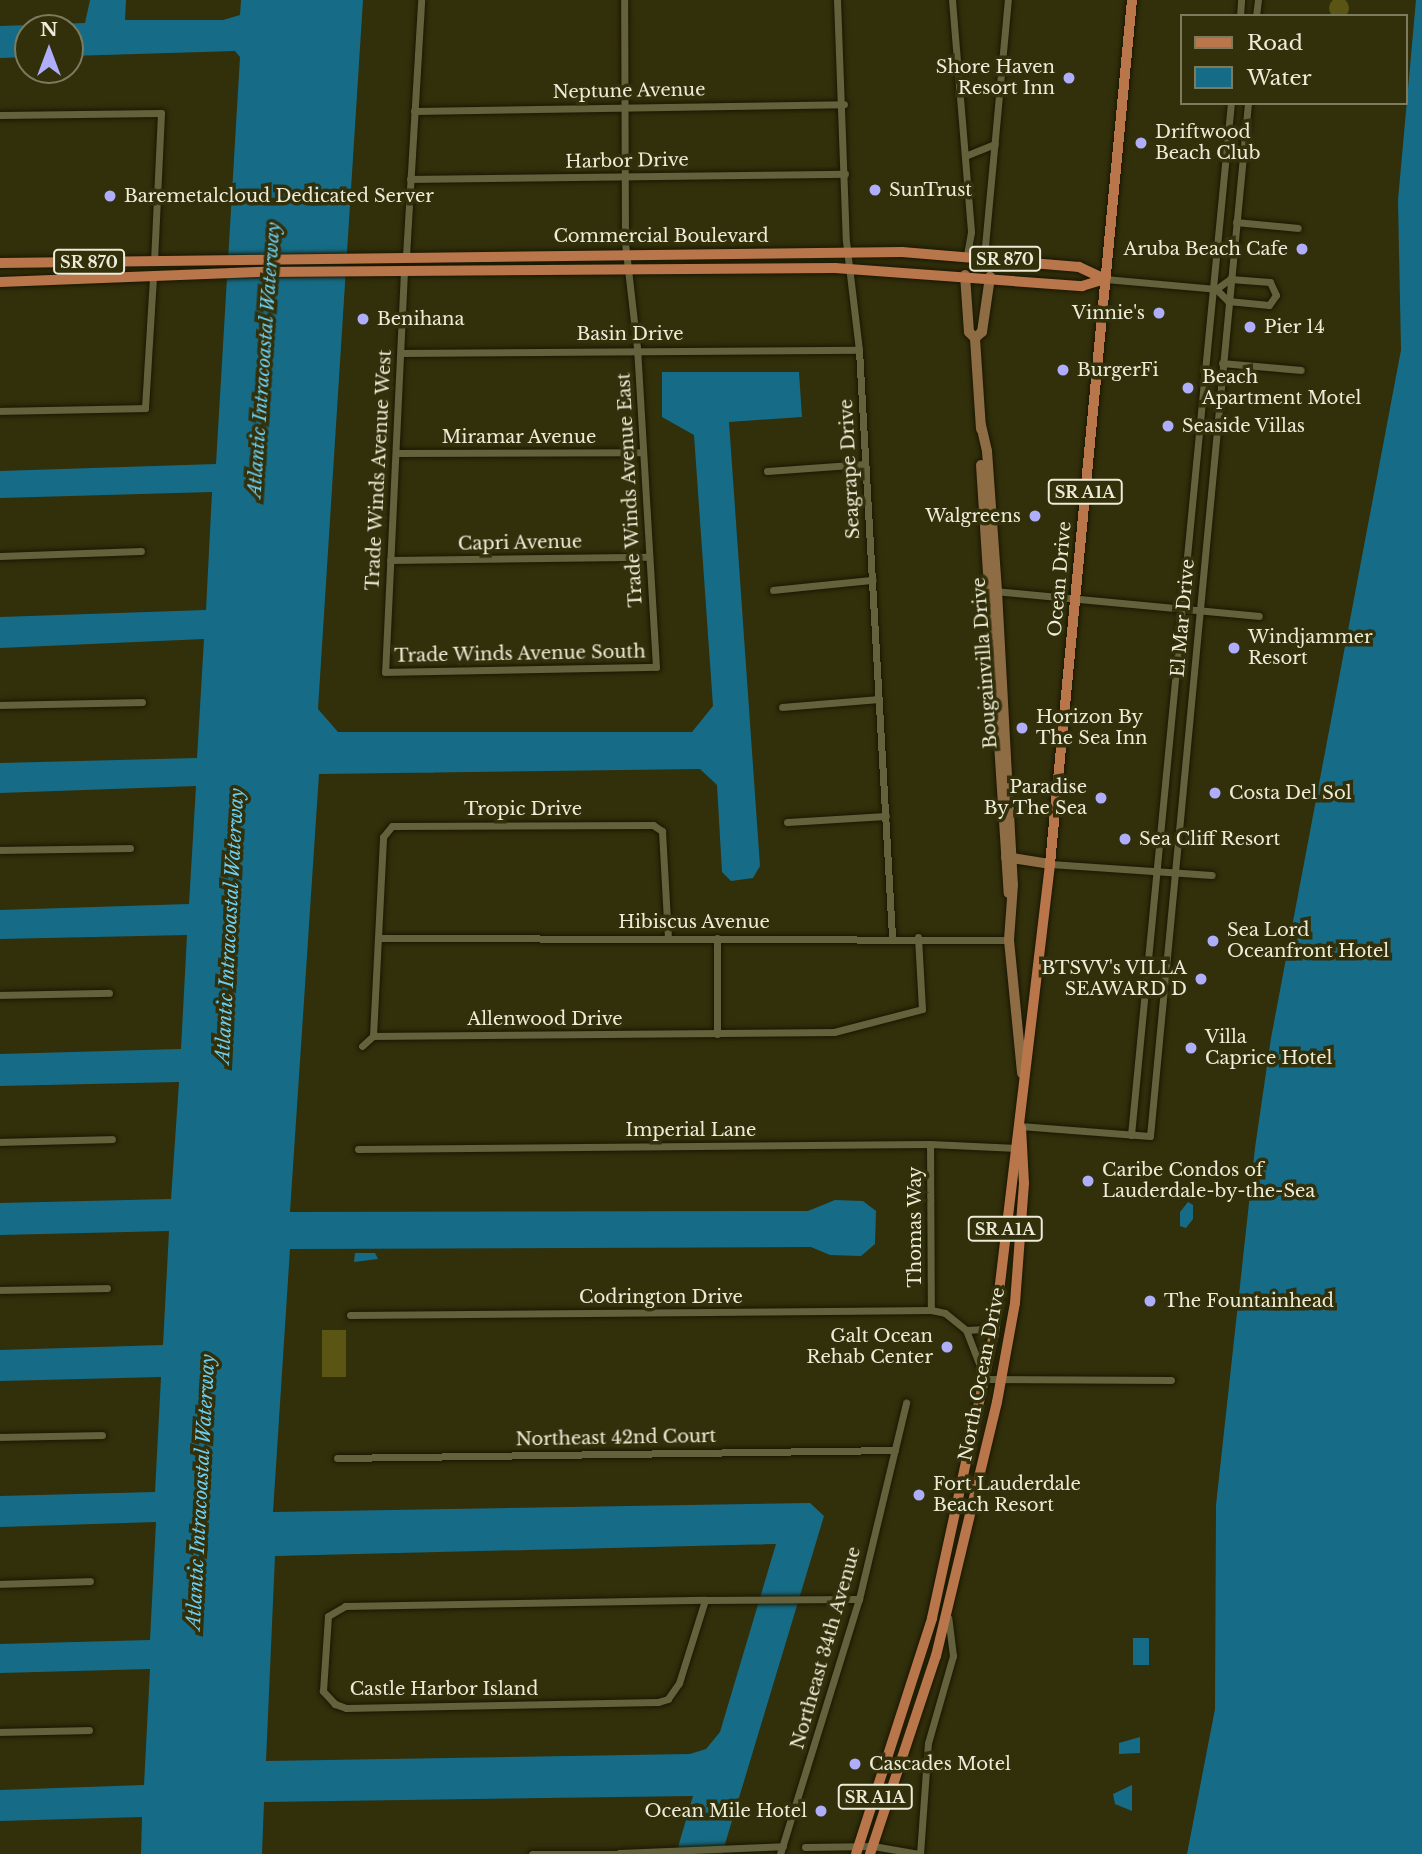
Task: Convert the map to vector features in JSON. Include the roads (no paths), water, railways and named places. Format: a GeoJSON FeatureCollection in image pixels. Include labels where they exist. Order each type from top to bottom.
{"type":"FeatureCollection","features":[{"type":"Feature","properties":{"kind":"main road","name":"Ocean Drive"},"geometry":{"type":"LineString","coordinates":[[1023,1077],[1050,864],[1132,0]]}},
{"type":"Feature","properties":{"kind":"main road","name":"Commercial Boulevard"},"geometry":{"type":"LineString","coordinates":[[357,266],[423,255],[848,252],[967,255],[1079,267],[1105,279]]}},
{"type":"Feature","properties":{"kind":"main road"},"geometry":{"type":"LineString","coordinates":[[404,271],[423,255]]}},
{"type":"Feature","properties":{"kind":"main road"},"geometry":{"type":"LineString","coordinates":[[965,275],[984,257]]}},
{"type":"Feature","properties":{"kind":"main road","name":"SR 870"},"geometry":{"type":"LineString","coordinates":[[0,263],[154,261],[215,268]]}},
{"type":"Feature","properties":{"kind":"main road"},"geometry":{"type":"LineString","coordinates":[[125,279],[150,267],[154,261]]}},
{"type":"Feature","properties":{"kind":"main road","name":"Commercial Boulevard"},"geometry":{"type":"LineString","coordinates":[[215,268],[357,266],[404,271],[850,269],[965,275],[1082,286],[1105,279]]}},
{"type":"Feature","properties":{"kind":"main road","name":"SR 870"},"geometry":{"type":"LineString","coordinates":[[0,282],[125,279],[215,268]]}},
{"type":"Feature","properties":{"kind":"main road","name":"North Ocean Drive"},"geometry":{"type":"LineString","coordinates":[[872,1850],[920,1706],[947,1614],[1000,1382],[1015,1303],[1023,1077]]}},
{"type":"Feature","properties":{"kind":"main road","name":"North Ocean Drive"},"geometry":{"type":"LineString","coordinates":[[857,1850],[905,1710],[948,1555],[996,1319],[1019,1149]]}},
{"type":"Feature","properties":{"kind":"street"},"geometry":{"type":"LineString","coordinates":[[406,256],[421,0]]}},
{"type":"Feature","properties":{"kind":"street"},"geometry":{"type":"LineString","coordinates":[[624,0],[624,176]]}},
{"type":"Feature","properties":{"kind":"street","name":"Seagrape Drive"},"geometry":{"type":"LineString","coordinates":[[837,0],[844,104],[848,252],[859,350],[892,936]]}},
{"type":"Feature","properties":{"kind":"street"},"geometry":{"type":"LineString","coordinates":[[952,0],[971,226],[967,255]]}},
{"type":"Feature","properties":{"kind":"street"},"geometry":{"type":"LineString","coordinates":[[984,257],[1008,0]]}},
{"type":"Feature","properties":{"kind":"street","name":"Neptune Avenue"},"geometry":{"type":"LineString","coordinates":[[414,111],[844,104]]}},
{"type":"Feature","properties":{"kind":"street"},"geometry":{"type":"LineString","coordinates":[[1231,105],[1247,106]]}},
{"type":"Feature","properties":{"kind":"street","name":"El Mar Drive"},"geometry":{"type":"LineString","coordinates":[[1231,105],[1216,289],[1131,1135],[1150,1136],[1247,106]]}},
{"type":"Feature","properties":{"kind":"street"},"geometry":{"type":"LineString","coordinates":[[0,115],[161,113],[154,261]]}},
{"type":"Feature","properties":{"kind":"street"},"geometry":{"type":"LineString","coordinates":[[965,156],[995,144]]}},
{"type":"Feature","properties":{"kind":"street","name":"Harbor Drive"},"geometry":{"type":"LineString","coordinates":[[410,179],[845,174]]}},
{"type":"Feature","properties":{"kind":"street","name":"Trade Winds Avenue East"},"geometry":{"type":"LineString","coordinates":[[624,176],[626,253],[637,348],[656,667]]}},
{"type":"Feature","properties":{"kind":"street"},"geometry":{"type":"LineString","coordinates":[[1236,222],[1298,228]]}},
{"type":"Feature","properties":{"kind":"street"},"geometry":{"type":"LineString","coordinates":[[971,226],[989,224]]}},
{"type":"Feature","properties":{"kind":"street","name":"Trade Winds Avenue West"},"geometry":{"type":"LineString","coordinates":[[385,671],[404,271]]}},
{"type":"Feature","properties":{"kind":"street"},"geometry":{"type":"LineString","coordinates":[[965,275],[969,332],[975,338]]}},
{"type":"Feature","properties":{"kind":"street"},"geometry":{"type":"LineString","coordinates":[[0,411],[145,408],[153,277]]}},
{"type":"Feature","properties":{"kind":"street","name":"Bougainvilla Drive"},"geometry":{"type":"LineString","coordinates":[[990,277],[982,332],[975,338],[1008,858],[1009,940],[1023,1077]]}},
{"type":"Feature","properties":{"kind":"street","name":"Commercial Boulevard"},"geometry":{"type":"LineString","coordinates":[[1105,279],[1216,289]]}},
{"type":"Feature","properties":{"kind":"street"},"geometry":{"type":"LineString","coordinates":[[1230,279],[1270,282],[1276,295],[1269,305],[1228,301],[1216,289],[1230,279]]}},
{"type":"Feature","properties":{"kind":"street","name":"Basin Drive"},"geometry":{"type":"LineString","coordinates":[[401,353],[637,348],[859,350]]}},
{"type":"Feature","properties":{"kind":"street"},"geometry":{"type":"LineString","coordinates":[[1222,363],[1301,370]]}},
{"type":"Feature","properties":{"kind":"street","name":"Miramar Avenue"},"geometry":{"type":"LineString","coordinates":[[396,453],[643,452]]}},
{"type":"Feature","properties":{"kind":"street"},"geometry":{"type":"LineString","coordinates":[[767,471],[865,464]]}},
{"type":"Feature","properties":{"kind":"street"},"geometry":{"type":"LineString","coordinates":[[0,556],[141,551]]}},
{"type":"Feature","properties":{"kind":"street","name":"Capri Avenue"},"geometry":{"type":"LineString","coordinates":[[390,560],[649,556]]}},
{"type":"Feature","properties":{"kind":"street"},"geometry":{"type":"LineString","coordinates":[[773,590],[872,580]]}},
{"type":"Feature","properties":{"kind":"street"},"geometry":{"type":"LineString","coordinates":[[992,591],[1259,616]]}},
{"type":"Feature","properties":{"kind":"street","name":"Bougainvilla Drive"},"geometry":{"type":"LineString","coordinates":[[992,591],[1011,834],[1008,858]]}},
{"type":"Feature","properties":{"kind":"street","name":"Trade Winds Avenue South"},"geometry":{"type":"LineString","coordinates":[[385,671],[656,667]]}},
{"type":"Feature","properties":{"kind":"street"},"geometry":{"type":"LineString","coordinates":[[782,707],[879,699]]}},
{"type":"Feature","properties":{"kind":"street"},"geometry":{"type":"LineString","coordinates":[[0,705],[142,702]]}},
{"type":"Feature","properties":{"kind":"street"},"geometry":{"type":"LineString","coordinates":[[787,822],[886,816]]}},
{"type":"Feature","properties":{"kind":"street","name":"Tropic Drive"},"geometry":{"type":"LineString","coordinates":[[379,938],[383,837],[392,826],[625,825],[653,825],[663,831],[667,937]]}},
{"type":"Feature","properties":{"kind":"street"},"geometry":{"type":"LineString","coordinates":[[1011,834],[1033,861]]}},
{"type":"Feature","properties":{"kind":"street"},"geometry":{"type":"LineString","coordinates":[[0,850],[130,848]]}},
{"type":"Feature","properties":{"kind":"street"},"geometry":{"type":"LineString","coordinates":[[1008,858],[1050,864],[1212,875]]}},
{"type":"Feature","properties":{"kind":"street","name":"Hibiscus Avenue"},"geometry":{"type":"LineString","coordinates":[[379,938],[892,936],[1009,940]]}},
{"type":"Feature","properties":{"kind":"street","name":"Allenwood Drive"},"geometry":{"type":"LineString","coordinates":[[373,1036],[834,1032],[922,1009],[918,937]]}},
{"type":"Feature","properties":{"kind":"street"},"geometry":{"type":"LineString","coordinates":[[362,1046],[373,1036],[379,938]]}},
{"type":"Feature","properties":{"kind":"street"},"geometry":{"type":"LineString","coordinates":[[718,938],[718,1034]]}},
{"type":"Feature","properties":{"kind":"street"},"geometry":{"type":"LineString","coordinates":[[0,995],[109,993]]}},
{"type":"Feature","properties":{"kind":"street"},"geometry":{"type":"LineString","coordinates":[[1020,1126],[1131,1135]]}},
{"type":"Feature","properties":{"kind":"street"},"geometry":{"type":"LineString","coordinates":[[0,1142],[112,1139]]}},
{"type":"Feature","properties":{"kind":"street","name":"Imperial Lane"},"geometry":{"type":"LineString","coordinates":[[358,1149],[930,1144],[1019,1149]]}},
{"type":"Feature","properties":{"kind":"street","name":"Thomas Way"},"geometry":{"type":"LineString","coordinates":[[930,1144],[931,1310]]}},
{"type":"Feature","properties":{"kind":"street"},"geometry":{"type":"LineString","coordinates":[[0,1290],[107,1288]]}},
{"type":"Feature","properties":{"kind":"street","name":"Codrington Drive"},"geometry":{"type":"LineString","coordinates":[[350,1315],[931,1310],[945,1313],[966,1330]]}},
{"type":"Feature","properties":{"kind":"street"},"geometry":{"type":"LineString","coordinates":[[996,1319],[985,1329],[966,1330],[985,1379],[1000,1382],[1171,1380]]}},
{"type":"Feature","properties":{"kind":"street","name":"Northeast 34th Avenue"},"geometry":{"type":"LineString","coordinates":[[781,1850],[859,1600],[906,1403]]}},
{"type":"Feature","properties":{"kind":"street"},"geometry":{"type":"LineString","coordinates":[[0,1437],[102,1435]]}},
{"type":"Feature","properties":{"kind":"street","name":"Northeast 42nd Court"},"geometry":{"type":"LineString","coordinates":[[337,1458],[895,1450]]}},
{"type":"Feature","properties":{"kind":"street"},"geometry":{"type":"LineString","coordinates":[[0,1584],[90,1581]]}},
{"type":"Feature","properties":{"kind":"street","name":"Castle Harbor Island"},"geometry":{"type":"LineString","coordinates":[[705,1601],[679,1683],[668,1699],[659,1702],[356,1708],[335,1704],[323,1692],[328,1616],[345,1606],[810,1599],[859,1600]]}},
{"type":"Feature","properties":{"kind":"street"},"geometry":{"type":"LineString","coordinates":[[805,1847],[920,1854],[928,1743],[953,1656],[947,1614]]}},
{"type":"Feature","properties":{"kind":"street"},"geometry":{"type":"LineString","coordinates":[[0,1732],[89,1730]]}},
{"type":"Feature","properties":{"kind":"street"},"geometry":{"type":"LineString","coordinates":[[531,1854],[727,1848],[781,1850]]}},
{"type":"Feature","properties":{"kind":"water","name":"Atlantic Intracoastal Waterway"},"geometry":{"type":"Polygon","coordinates":[[[90,0],[126,0],[125,20],[223,20],[240,15],[241,0],[363,0],[318,709],[338,732],[692,732],[713,706],[694,435],[662,417],[662,372],[799,372],[802,417],[729,422],[760,866],[753,878],[731,881],[722,872],[717,785],[700,769],[319,774],[290,1212],[808,1211],[835,1200],[863,1201],[876,1211],[875,1244],[861,1256],[830,1255],[811,1247],[290,1249],[273,1512],[810,1503],[824,1516],[722,1854],[676,1854],[693,1796],[264,1802],[262,1854],[141,1854],[142,1817],[0,1821],[0,1790],[144,1785],[150,1669],[0,1673],[0,1644],[150,1640],[156,1522],[0,1527],[0,1496],[155,1492],[161,1377],[0,1381],[0,1350],[163,1345],[169,1231],[0,1235],[0,1203],[171,1199],[179,1082],[0,1086],[0,1054],[181,1049],[187,935],[0,939],[0,910],[189,904],[196,786],[0,793],[0,763],[197,758],[204,639],[0,648],[0,617],[206,610],[212,492],[0,498],[0,471],[216,464],[240,57],[235,51],[84,56],[84,23],[90,0]],[[776,1544],[275,1556],[266,1761],[690,1754],[706,1749],[720,1732],[776,1544]]]}},
{"type":"Feature","properties":{"kind":"water"},"geometry":{"type":"Polygon","coordinates":[[[1416,0],[1422,0],[1422,1854],[1187,1854],[1215,1709],[1216,1505],[1255,1148],[1271,1038],[1401,350],[1398,200],[1416,0]]]}},
{"type":"Feature","properties":{"kind":"water"},"geometry":{"type":"Polygon","coordinates":[[[0,26],[14,26],[14,58],[0,58],[0,26]]]}},
{"type":"Feature","properties":{"kind":"water"},"geometry":{"type":"Polygon","coordinates":[[[1188,1202],[1193,1205],[1193,1219],[1186,1228],[1180,1226],[1180,1212],[1188,1202]]]}},
{"type":"Feature","properties":{"kind":"water"},"geometry":{"type":"Polygon","coordinates":[[[355,1253],[375,1253],[378,1259],[354,1262],[355,1253]]]}},
{"type":"Feature","properties":{"kind":"water"},"geometry":{"type":"Polygon","coordinates":[[[1133,1638],[1149,1638],[1149,1665],[1133,1665],[1133,1638]]]}},
{"type":"Feature","properties":{"kind":"water"},"geometry":{"type":"Polygon","coordinates":[[[1140,1737],[1140,1753],[1119,1754],[1119,1743],[1140,1737]]]}},
{"type":"Feature","properties":{"kind":"water"},"geometry":{"type":"Polygon","coordinates":[[[1132,1785],[1132,1811],[1115,1804],[1113,1794],[1132,1785]]]}},
{"type":"Feature","properties":{"kind":"place","name":"Shore Haven Resort Inn"},"geometry":{"type":"Point","coordinates":[1069,78]}},
{"type":"Feature","properties":{"kind":"place","name":"Driftwood Beach Club"},"geometry":{"type":"Point","coordinates":[1141,143]}},
{"type":"Feature","properties":{"kind":"place","name":"SunTrust"},"geometry":{"type":"Point","coordinates":[875,190]}},
{"type":"Feature","properties":{"kind":"place","name":"Baremetalcloud Dedicated Server"},"geometry":{"type":"Point","coordinates":[110,196]}},
{"type":"Feature","properties":{"kind":"place","name":"Aruba Beach Cafe"},"geometry":{"type":"Point","coordinates":[1302,249]}},
{"type":"Feature","properties":{"kind":"place","name":"Vinnie's"},"geometry":{"type":"Point","coordinates":[1159,313]}},
{"type":"Feature","properties":{"kind":"place","name":"Benihana"},"geometry":{"type":"Point","coordinates":[363,319]}},
{"type":"Feature","properties":{"kind":"place","name":"Pier 14"},"geometry":{"type":"Point","coordinates":[1250,327]}},
{"type":"Feature","properties":{"kind":"place","name":"BurgerFi"},"geometry":{"type":"Point","coordinates":[1063,370]}},
{"type":"Feature","properties":{"kind":"place","name":"Beach Apartment Motel"},"geometry":{"type":"Point","coordinates":[1188,388]}},
{"type":"Feature","properties":{"kind":"place","name":"Seaside Villas"},"geometry":{"type":"Point","coordinates":[1168,426]}},
{"type":"Feature","properties":{"kind":"place","name":"Walgreens"},"geometry":{"type":"Point","coordinates":[1035,516]}},
{"type":"Feature","properties":{"kind":"place","name":"Windjammer Resort"},"geometry":{"type":"Point","coordinates":[1234,648]}},
{"type":"Feature","properties":{"kind":"place","name":"Horizon By The Sea Inn"},"geometry":{"type":"Point","coordinates":[1022,728]}},
{"type":"Feature","properties":{"kind":"place","name":"Costa Del Sol"},"geometry":{"type":"Point","coordinates":[1215,793]}},
{"type":"Feature","properties":{"kind":"place","name":"Paradise By The Sea"},"geometry":{"type":"Point","coordinates":[1101,798]}},
{"type":"Feature","properties":{"kind":"place","name":"Sea Cliff Resort"},"geometry":{"type":"Point","coordinates":[1125,839]}},
{"type":"Feature","properties":{"kind":"place","name":"Sea Lord Oceanfront Hotel"},"geometry":{"type":"Point","coordinates":[1213,941]}},
{"type":"Feature","properties":{"kind":"place","name":"BTSVV's VILLA SEAWARD D"},"geometry":{"type":"Point","coordinates":[1201,979]}},
{"type":"Feature","properties":{"kind":"place","name":"Villa Caprice Hotel"},"geometry":{"type":"Point","coordinates":[1191,1048]}},
{"type":"Feature","properties":{"kind":"place","name":"Caribe Condos of Lauderdale-by-the-Sea"},"geometry":{"type":"Point","coordinates":[1088,1181]}},
{"type":"Feature","properties":{"kind":"place","name":"The Fountainhead"},"geometry":{"type":"Point","coordinates":[1150,1301]}},
{"type":"Feature","properties":{"kind":"place","name":"Galt Ocean Rehab Center"},"geometry":{"type":"Point","coordinates":[947,1347]}},
{"type":"Feature","properties":{"kind":"place","name":"Fort Lauderdale Beach Resort"},"geometry":{"type":"Point","coordinates":[919,1495]}},
{"type":"Feature","properties":{"kind":"place","name":"Cascades Motel"},"geometry":{"type":"Point","coordinates":[855,1764]}},
{"type":"Feature","properties":{"kind":"place","name":"Ocean Mile Hotel"},"geometry":{"type":"Point","coordinates":[821,1811]}}]}
